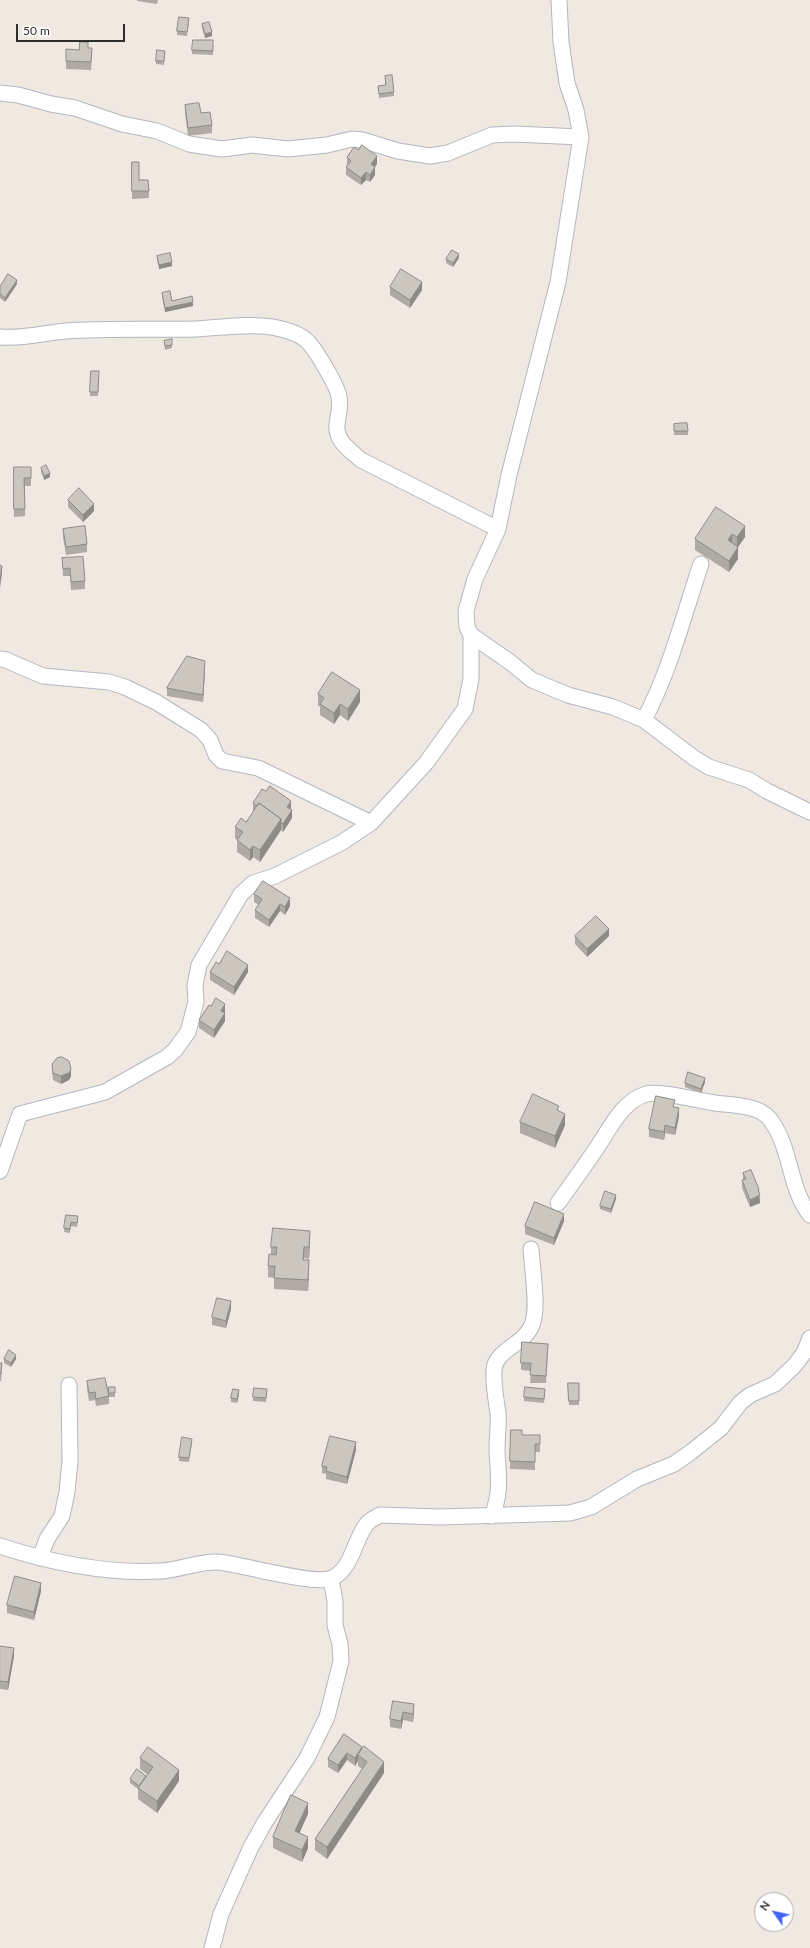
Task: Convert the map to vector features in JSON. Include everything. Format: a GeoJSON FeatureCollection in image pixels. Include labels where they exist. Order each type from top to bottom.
{"type":"FeatureCollection","features":[{"type":"Feature","properties":{"kind":"street"},"geometry":{"type":"LineString","coordinates":[[0,1170],[20,1114],[105,1092],[175,1050],[188,1032],[196,1002],[195,985],[199,965],[241,894],[248,885],[275,876],[341,843],[371,823],[426,763],[465,709],[471,679],[470,635],[467,627],[468,604],[475,579],[498,528],[509,475],[558,282],[581,137],[576,110],[567,83],[561,42],[559,0]]}},
{"type":"Feature","properties":{"kind":"street"},"geometry":{"type":"LineString","coordinates":[[0,94],[18,94],[51,104],[75,108],[122,124],[157,131],[189,144],[222,149],[252,145],[288,149],[327,145],[352,140],[366,141],[398,151],[430,156],[448,153],[492,135],[514,134],[581,137]]}},
{"type":"Feature","properties":{"kind":"street"},"geometry":{"type":"LineString","coordinates":[[0,337],[12,338],[66,331],[250,326],[272,327],[288,332],[307,340],[317,353],[339,395],[340,411],[337,426],[341,442],[347,448],[361,460],[498,528]]}},
{"type":"Feature","properties":{"kind":"street"},"geometry":{"type":"LineString","coordinates":[[644,720],[657,696],[668,668],[683,616],[701,564]]}},
{"type":"Feature","properties":{"kind":"street"},"geometry":{"type":"LineString","coordinates":[[470,635],[510,662],[532,680],[568,695],[613,708],[644,720],[709,767],[749,780],[767,791],[810,812]]}},
{"type":"Feature","properties":{"kind":"street"},"geometry":{"type":"LineString","coordinates":[[0,659],[6,660],[43,676],[109,682],[125,687],[156,702],[201,730],[210,740],[216,755],[222,761],[258,768],[371,823]]}},
{"type":"Feature","properties":{"kind":"street"},"geometry":{"type":"LineString","coordinates":[[558,1203],[612,1124],[627,1105],[647,1094],[662,1094],[740,1106],[757,1110],[768,1117],[779,1132],[798,1194],[810,1215]]}},
{"type":"Feature","properties":{"kind":"street"},"geometry":{"type":"LineString","coordinates":[[492,1516],[499,1494],[497,1463],[498,1416],[494,1370],[496,1361],[504,1352],[527,1335],[533,1323],[535,1306],[531,1249]]}},
{"type":"Feature","properties":{"kind":"street"},"geometry":{"type":"LineString","coordinates":[[0,1546],[40,1558],[83,1567],[124,1571],[162,1571],[217,1562],[302,1578],[331,1579],[344,1567],[365,1526],[371,1519],[380,1515],[492,1516],[570,1513],[591,1507],[637,1479],[674,1464],[721,1428],[740,1403],[750,1395],[775,1384],[794,1366],[804,1353],[810,1338]]}},
{"type":"Feature","properties":{"kind":"street"},"geometry":{"type":"LineString","coordinates":[[40,1558],[47,1539],[62,1516],[67,1492],[70,1461],[69,1385]]}},
{"type":"Feature","properties":{"kind":"street"},"geometry":{"type":"LineString","coordinates":[[212,1948],[221,1914],[252,1847],[265,1822],[307,1758],[327,1717],[341,1661],[340,1644],[335,1625],[335,1601],[331,1579]]}},
{"type":"Feature","properties":{"kind":"building"},"geometry":{"type":"Polygon","coordinates":[[[179,17],[189,18],[187,32],[177,31],[179,17]]]}},
{"type":"Feature","properties":{"kind":"building"},"geometry":{"type":"Polygon","coordinates":[[[209,22],[212,32],[205,34],[202,24],[209,22]]]}},
{"type":"Feature","properties":{"kind":"building"},"geometry":{"type":"Polygon","coordinates":[[[193,40],[213,40],[213,51],[192,50],[193,40]]]}},
{"type":"Feature","properties":{"kind":"building"},"geometry":{"type":"Polygon","coordinates":[[[80,42],[88,42],[88,48],[92,48],[91,62],[66,61],[66,49],[79,50],[80,42]]]}},
{"type":"Feature","properties":{"kind":"building"},"geometry":{"type":"Polygon","coordinates":[[[157,50],[165,51],[164,61],[156,61],[157,50]]]}},
{"type":"Feature","properties":{"kind":"building"},"geometry":{"type":"Polygon","coordinates":[[[392,75],[394,92],[379,94],[378,86],[386,85],[385,76],[392,75]]]}},
{"type":"Feature","properties":{"kind":"building"},"geometry":{"type":"Polygon","coordinates":[[[199,103],[201,113],[210,112],[212,125],[188,128],[185,105],[199,103]]]}},
{"type":"Feature","properties":{"kind":"building"},"geometry":{"type":"Polygon","coordinates":[[[362,145],[377,156],[371,164],[375,167],[370,175],[366,172],[361,178],[346,167],[351,161],[347,157],[354,147],[358,150],[362,145]]]}},
{"type":"Feature","properties":{"kind":"building"},"geometry":{"type":"Polygon","coordinates":[[[132,162],[139,162],[139,180],[148,180],[149,191],[132,191],[132,162]]]}},
{"type":"Feature","properties":{"kind":"building"},"geometry":{"type":"Polygon","coordinates":[[[452,250],[459,254],[453,263],[446,259],[452,250]]]}},
{"type":"Feature","properties":{"kind":"building"},"geometry":{"type":"Polygon","coordinates":[[[170,253],[172,262],[159,265],[157,256],[170,253]]]}},
{"type":"Feature","properties":{"kind":"building"},"geometry":{"type":"Polygon","coordinates":[[[401,269],[422,282],[410,300],[390,287],[401,269]]]}},
{"type":"Feature","properties":{"kind":"building"},"geometry":{"type":"Polygon","coordinates":[[[8,274],[17,280],[5,298],[0,294],[0,287],[8,274]]]}},
{"type":"Feature","properties":{"kind":"building"},"geometry":{"type":"Polygon","coordinates":[[[170,291],[172,301],[192,296],[193,302],[165,308],[162,293],[170,291]]]}},
{"type":"Feature","properties":{"kind":"building"},"geometry":{"type":"Polygon","coordinates":[[[172,339],[172,345],[165,346],[164,341],[172,339]]]}},
{"type":"Feature","properties":{"kind":"building"},"geometry":{"type":"Polygon","coordinates":[[[91,371],[99,371],[98,392],[90,392],[91,371]]]}},
{"type":"Feature","properties":{"kind":"building"},"geometry":{"type":"Polygon","coordinates":[[[687,423],[688,431],[674,431],[674,424],[687,423]]]}},
{"type":"Feature","properties":{"kind":"building"},"geometry":{"type":"Polygon","coordinates":[[[46,465],[50,473],[44,476],[41,468],[46,465]]]}},
{"type":"Feature","properties":{"kind":"building"},"geometry":{"type":"Polygon","coordinates":[[[14,467],[31,467],[31,478],[24,478],[25,509],[14,509],[14,467]]]}},
{"type":"Feature","properties":{"kind":"building"},"geometry":{"type":"Polygon","coordinates":[[[79,488],[94,504],[83,515],[68,500],[79,488]]]}},
{"type":"Feature","properties":{"kind":"building"},"geometry":{"type":"Polygon","coordinates":[[[716,507],[745,526],[737,537],[732,534],[728,540],[738,547],[729,561],[695,539],[716,507]]]}},
{"type":"Feature","properties":{"kind":"building"},"geometry":{"type":"Polygon","coordinates":[[[85,526],[87,544],[66,547],[63,529],[85,526]]]}},
{"type":"Feature","properties":{"kind":"building"},"geometry":{"type":"Polygon","coordinates":[[[83,557],[85,581],[71,582],[70,568],[63,569],[62,558],[83,557]]]}},
{"type":"Feature","properties":{"kind":"building"},"geometry":{"type":"Polygon","coordinates":[[[0,565],[2,566],[0,581],[0,565]]]}},
{"type":"Feature","properties":{"kind":"building"},"geometry":{"type":"Polygon","coordinates":[[[187,656],[205,661],[203,695],[167,688],[187,656]]]}},
{"type":"Feature","properties":{"kind":"building"},"geometry":{"type":"Polygon","coordinates":[[[332,672],[360,690],[348,709],[340,704],[334,713],[320,704],[324,698],[318,694],[332,672]]]}},
{"type":"Feature","properties":{"kind":"building"},"geometry":{"type":"Polygon","coordinates":[[[270,786],[291,801],[287,807],[292,810],[283,824],[281,823],[281,819],[259,803],[257,806],[253,803],[262,789],[266,791],[270,786]]]}},
{"type":"Feature","properties":{"kind":"building"},"geometry":{"type":"Polygon","coordinates":[[[259,803],[281,819],[260,850],[253,846],[250,850],[237,840],[243,832],[235,827],[241,818],[246,822],[259,803]]]}},
{"type":"Feature","properties":{"kind":"building"},"geometry":{"type":"Polygon","coordinates":[[[263,881],[290,898],[285,907],[280,904],[269,920],[255,910],[262,899],[254,894],[263,881]]]}},
{"type":"Feature","properties":{"kind":"building"},"geometry":{"type":"Polygon","coordinates":[[[596,916],[609,929],[587,949],[575,936],[596,916]]]}},
{"type":"Feature","properties":{"kind":"building"},"geometry":{"type":"Polygon","coordinates":[[[227,951],[248,965],[234,987],[210,972],[216,962],[219,964],[227,951]]]}},
{"type":"Feature","properties":{"kind":"building"},"geometry":{"type":"Polygon","coordinates":[[[216,998],[225,1004],[221,1011],[225,1013],[214,1030],[199,1020],[209,1005],[211,1006],[216,998]]]}},
{"type":"Feature","properties":{"kind":"building"},"geometry":{"type":"Polygon","coordinates":[[[62,1057],[69,1061],[71,1069],[69,1073],[61,1076],[53,1073],[52,1064],[57,1058],[62,1057]]]}},
{"type":"Feature","properties":{"kind":"building"},"geometry":{"type":"Polygon","coordinates":[[[688,1072],[705,1078],[701,1089],[685,1083],[688,1072]]]}},
{"type":"Feature","properties":{"kind":"building"},"geometry":{"type":"Polygon","coordinates":[[[533,1094],[559,1106],[557,1110],[565,1114],[555,1136],[520,1122],[533,1094]]]}},
{"type":"Feature","properties":{"kind":"building"},"geometry":{"type":"Polygon","coordinates":[[[656,1096],[675,1100],[673,1107],[679,1108],[675,1128],[665,1125],[664,1132],[649,1129],[656,1096]]]}},
{"type":"Feature","properties":{"kind":"building"},"geometry":{"type":"Polygon","coordinates":[[[751,1170],[760,1195],[750,1200],[742,1180],[746,1179],[743,1173],[751,1170]]]}},
{"type":"Feature","properties":{"kind":"building"},"geometry":{"type":"Polygon","coordinates":[[[605,1191],[616,1195],[611,1209],[600,1206],[605,1191]]]}},
{"type":"Feature","properties":{"kind":"building"},"geometry":{"type":"Polygon","coordinates":[[[535,1202],[564,1214],[554,1238],[525,1226],[535,1202]]]}},
{"type":"Feature","properties":{"kind":"building"},"geometry":{"type":"Polygon","coordinates":[[[66,1215],[78,1216],[77,1223],[71,1222],[70,1229],[64,1228],[66,1215]]]}},
{"type":"Feature","properties":{"kind":"building"},"geometry":{"type":"Polygon","coordinates":[[[273,1228],[310,1231],[309,1247],[304,1247],[303,1260],[309,1260],[308,1280],[274,1278],[275,1266],[268,1266],[269,1254],[276,1255],[277,1247],[271,1247],[273,1228]]]}},
{"type":"Feature","properties":{"kind":"building"},"geometry":{"type":"Polygon","coordinates":[[[217,1298],[231,1301],[226,1321],[212,1317],[217,1298]]]}},
{"type":"Feature","properties":{"kind":"building"},"geometry":{"type":"Polygon","coordinates":[[[522,1342],[548,1344],[546,1376],[530,1375],[531,1363],[521,1363],[522,1342]]]}},
{"type":"Feature","properties":{"kind":"building"},"geometry":{"type":"Polygon","coordinates":[[[9,1350],[16,1355],[11,1363],[4,1359],[9,1350]]]}},
{"type":"Feature","properties":{"kind":"building"},"geometry":{"type":"Polygon","coordinates":[[[0,1363],[2,1363],[1,1374],[0,1373],[0,1363]]]}},
{"type":"Feature","properties":{"kind":"building"},"geometry":{"type":"Polygon","coordinates":[[[105,1378],[109,1396],[96,1399],[95,1392],[89,1393],[87,1381],[105,1378]]]}},
{"type":"Feature","properties":{"kind":"building"},"geometry":{"type":"Polygon","coordinates":[[[568,1383],[579,1383],[579,1401],[569,1401],[568,1383]]]}},
{"type":"Feature","properties":{"kind":"building"},"geometry":{"type":"Polygon","coordinates":[[[109,1387],[115,1387],[115,1393],[109,1393],[109,1387]]]}},
{"type":"Feature","properties":{"kind":"building"},"geometry":{"type":"Polygon","coordinates":[[[525,1387],[545,1389],[544,1399],[524,1397],[525,1387]]]}},
{"type":"Feature","properties":{"kind":"building"},"geometry":{"type":"Polygon","coordinates":[[[254,1388],[267,1389],[266,1398],[253,1397],[254,1388]]]}},
{"type":"Feature","properties":{"kind":"building"},"geometry":{"type":"Polygon","coordinates":[[[233,1389],[239,1390],[237,1399],[231,1398],[233,1389]]]}},
{"type":"Feature","properties":{"kind":"building"},"geometry":{"type":"Polygon","coordinates":[[[511,1430],[522,1430],[522,1435],[540,1435],[540,1444],[535,1444],[535,1462],[510,1461],[511,1430]]]}},
{"type":"Feature","properties":{"kind":"building"},"geometry":{"type":"Polygon","coordinates":[[[330,1436],[356,1442],[347,1477],[326,1471],[327,1467],[322,1466],[330,1436]]]}},
{"type":"Feature","properties":{"kind":"building"},"geometry":{"type":"Polygon","coordinates":[[[182,1437],[192,1439],[189,1458],[179,1457],[182,1437]]]}},
{"type":"Feature","properties":{"kind":"building"},"geometry":{"type":"Polygon","coordinates":[[[15,1576],[41,1583],[34,1612],[7,1605],[15,1576]]]}},
{"type":"Feature","properties":{"kind":"building"},"geometry":{"type":"Polygon","coordinates":[[[0,1646],[14,1648],[8,1682],[0,1681],[0,1646]]]}},
{"type":"Feature","properties":{"kind":"building"},"geometry":{"type":"Polygon","coordinates":[[[393,1701],[414,1704],[413,1714],[403,1712],[401,1721],[390,1719],[393,1701]]]}},
{"type":"Feature","properties":{"kind":"building"},"geometry":{"type":"Polygon","coordinates":[[[344,1734],[362,1747],[355,1758],[347,1753],[338,1765],[328,1759],[344,1734]]]}},
{"type":"Feature","properties":{"kind":"building"},"geometry":{"type":"Polygon","coordinates":[[[364,1746],[384,1762],[327,1847],[315,1839],[367,1762],[358,1755],[364,1746]]]}},
{"type":"Feature","properties":{"kind":"building"},"geometry":{"type":"Polygon","coordinates":[[[148,1747],[179,1770],[157,1801],[138,1788],[153,1767],[140,1758],[148,1747]]]}},
{"type":"Feature","properties":{"kind":"building"},"geometry":{"type":"Polygon","coordinates":[[[137,1769],[146,1776],[139,1786],[130,1779],[137,1769]]]}},
{"type":"Feature","properties":{"kind":"building"},"geometry":{"type":"Polygon","coordinates":[[[291,1795],[308,1803],[295,1831],[308,1837],[302,1850],[273,1837],[291,1795]]]}}]}
